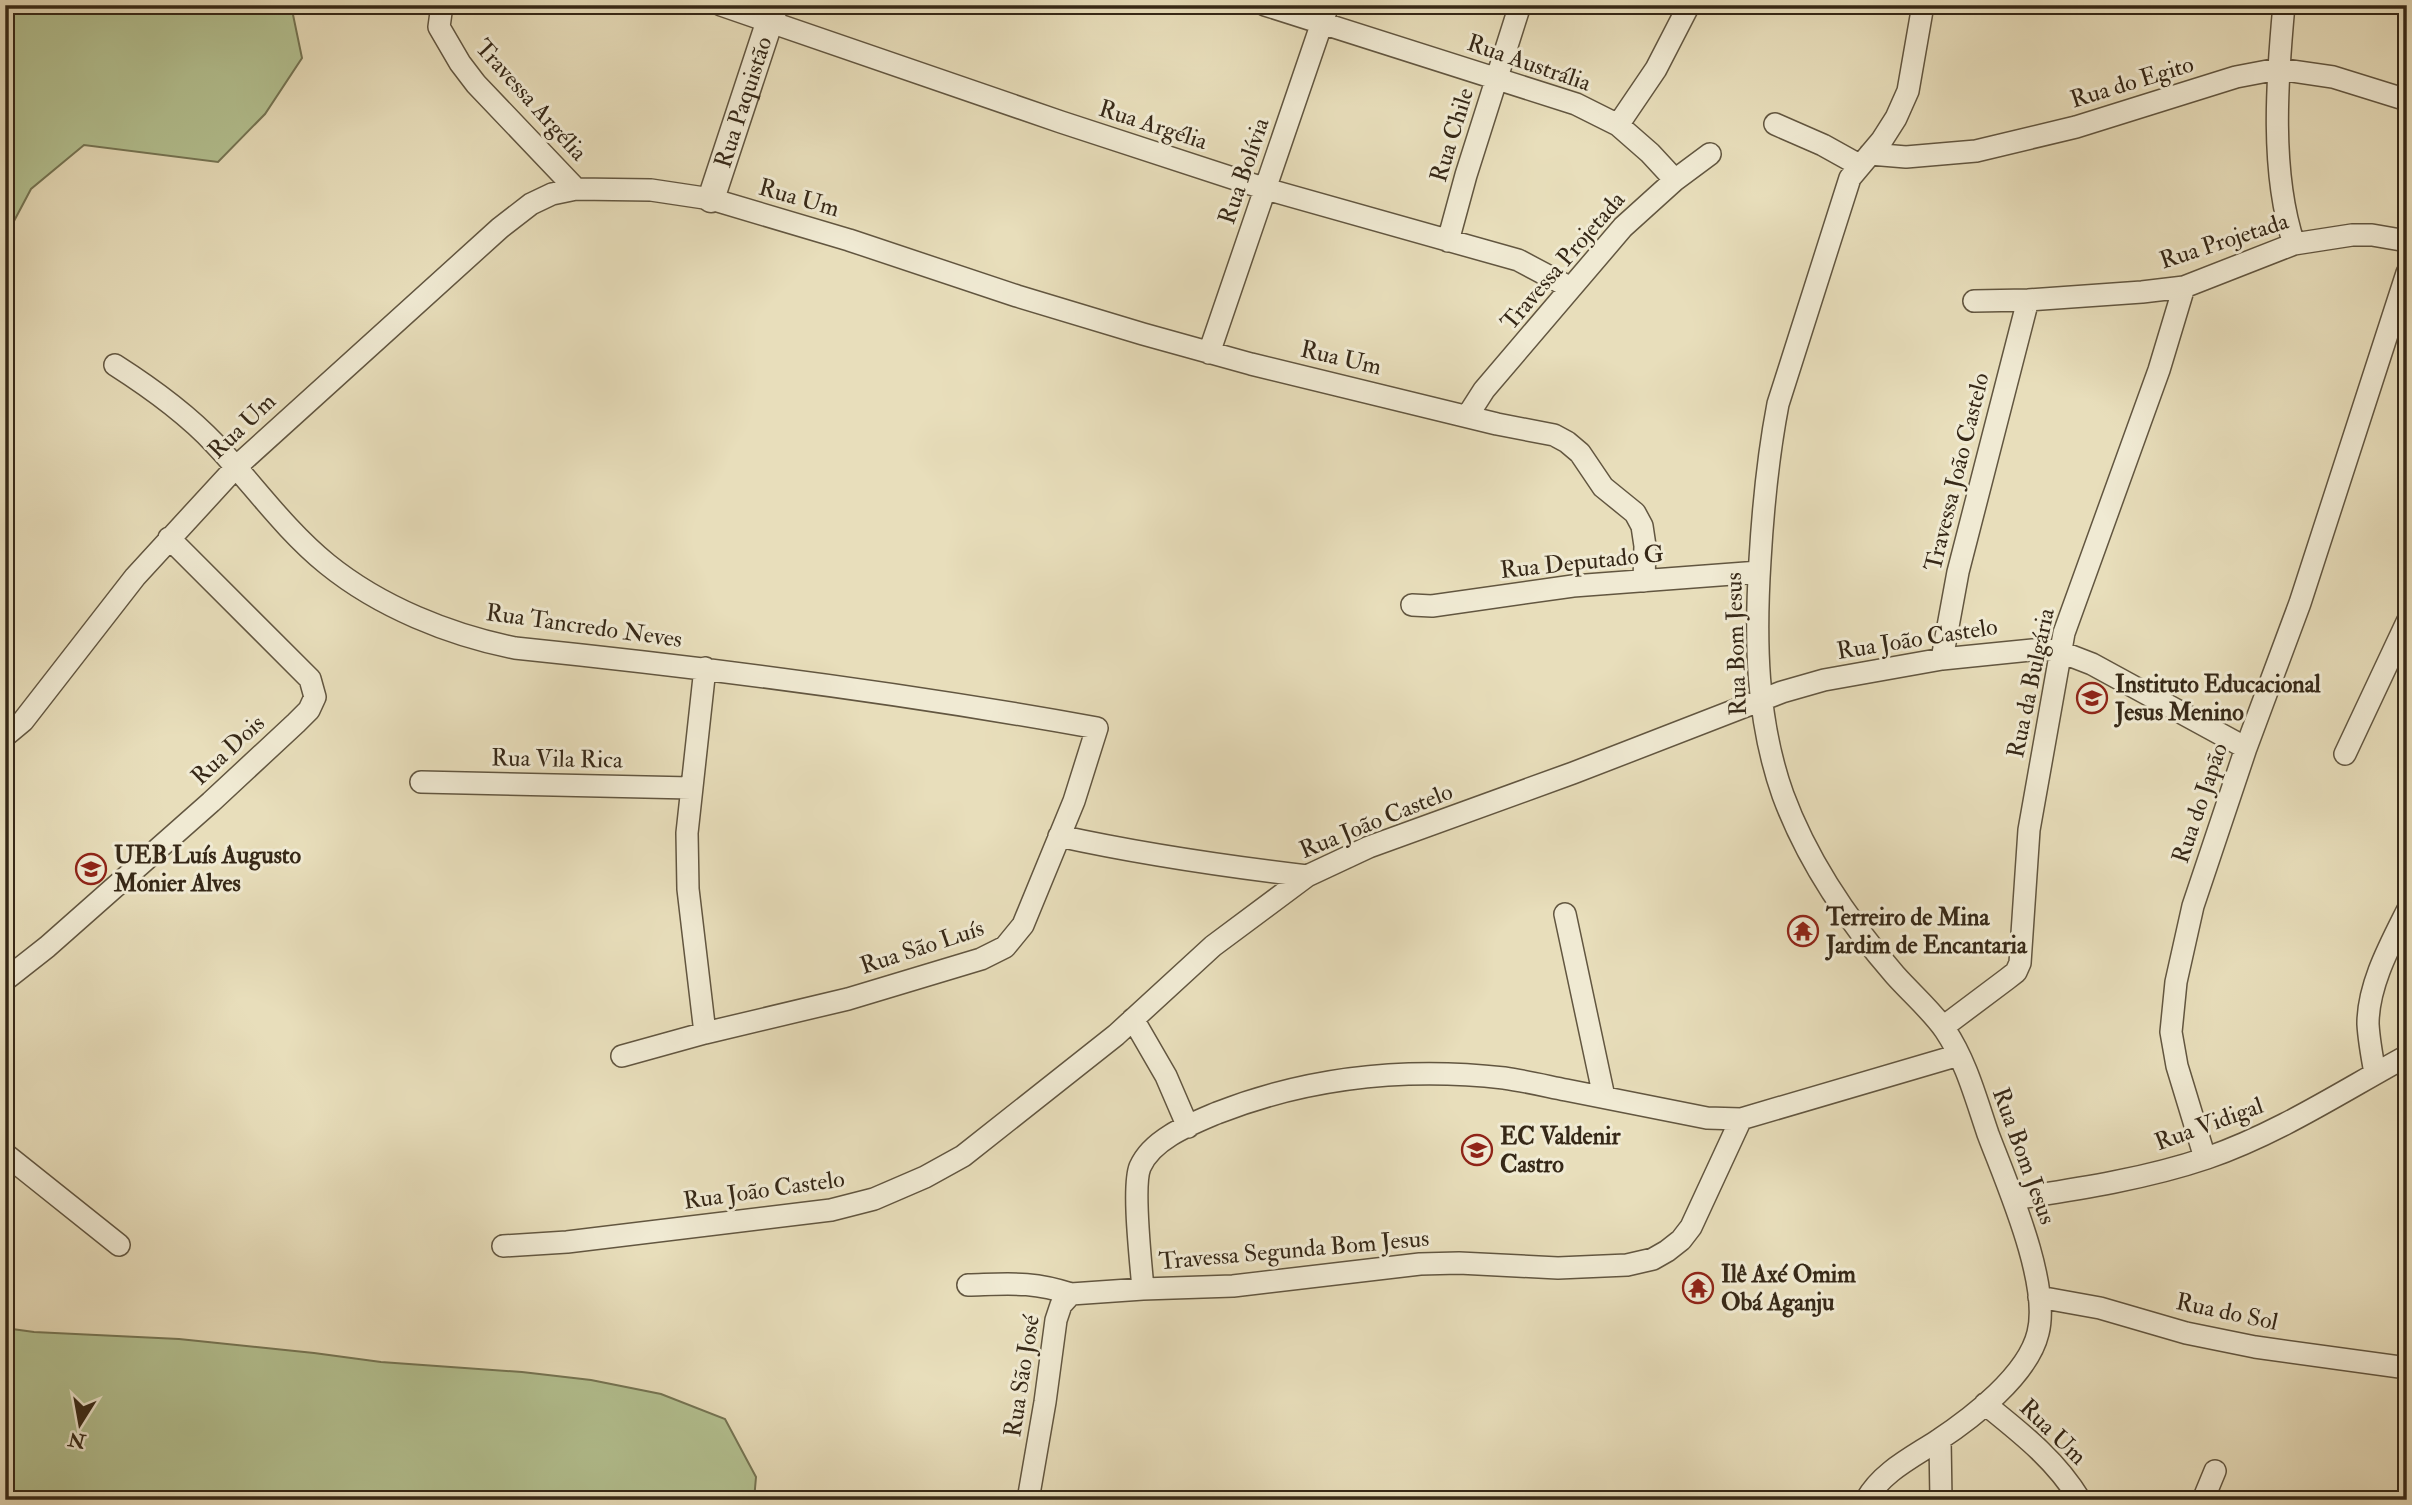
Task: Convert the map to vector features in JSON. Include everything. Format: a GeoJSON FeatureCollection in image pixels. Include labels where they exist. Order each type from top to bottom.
{"type":"FeatureCollection","features":[{"type":"Feature","properties":{"kind":"street","name":"Travessa Argélia"},"geometry":{"type":"LineString","coordinates":[[442,5],[439,27],[460,63],[476,84],[576,189]]}},
{"type":"Feature","properties":{"kind":"street","name":"Rua Argélia"},"geometry":{"type":"LineString","coordinates":[[721,5],[773,14],[1022,109],[1266,188],[1518,260],[1571,288]]}},
{"type":"Feature","properties":{"kind":"street","name":"Rua Austrália"},"geometry":{"type":"LineString","coordinates":[[1265,5],[1325,14],[1497,78],[1576,104],[1618,125],[1675,180]]}},
{"type":"Feature","properties":{"kind":"street","name":"Rua Chile"},"geometry":{"type":"LineString","coordinates":[[1448,241],[1520,5]]}},
{"type":"Feature","properties":{"kind":"street"},"geometry":{"type":"LineString","coordinates":[[1618,125],[1656,69],[1689,5]]}},
{"type":"Feature","properties":{"kind":"street","name":"Rua Bom Jesus"},"geometry":{"type":"LineString","coordinates":[[1866,1500],[1872,1488],[1886,1474],[1940,1439],[1986,1404],[2026,1358],[2038,1334],[2039,1297],[2030,1253],[2014,1199],[1959,1055],[1943,1027],[1861,933],[1801,838],[1772,762],[1760,699],[1759,572],[1766,486],[1777,404],[1844,192],[1850,178],[1896,118],[1908,91],[1923,5]]}},
{"type":"Feature","properties":{"kind":"street"},"geometry":{"type":"LineString","coordinates":[[2284,5],[2278,69],[2283,200],[2286,221],[2294,244]]}},
{"type":"Feature","properties":{"kind":"street","name":"Rua Paquistão"},"geometry":{"type":"LineString","coordinates":[[711,199],[773,14]]}},
{"type":"Feature","properties":{"kind":"street","name":"Rua Bolívia"},"geometry":{"type":"LineString","coordinates":[[1209,353],[1325,14]]}},
{"type":"Feature","properties":{"kind":"street","name":"Rua do Egito"},"geometry":{"type":"LineString","coordinates":[[1864,159],[1976,151],[2076,127],[2214,84],[2278,69],[2333,77],[2407,100]]}},
{"type":"Feature","properties":{"kind":"street"},"geometry":{"type":"LineString","coordinates":[[1775,124],[1864,159]]}},
{"type":"Feature","properties":{"kind":"street","name":"Travessa Projetada"},"geometry":{"type":"LineString","coordinates":[[1468,415],[1484,390],[1623,227],[1675,180],[1710,154]]}},
{"type":"Feature","properties":{"kind":"street","name":"Rua Um"},"geometry":{"type":"LineString","coordinates":[[5,736],[23,721],[135,577],[236,467],[500,228],[531,204],[552,194],[576,189],[650,190],[711,199],[909,259],[1017,296],[1209,353],[1553,435],[1580,453],[1603,487],[1635,513],[1642,526],[1645,546],[1644,581]]}},
{"type":"Feature","properties":{"kind":"street","name":"Rua Projetada"},"geometry":{"type":"LineString","coordinates":[[1974,301],[2028,300],[2184,287],[2294,244],[2352,235],[2372,235],[2407,242]]}},
{"type":"Feature","properties":{"kind":"street","name":"Rua do Japão"},"geometry":{"type":"LineString","coordinates":[[2205,1158],[2177,1066],[2171,1032],[2172,1008],[2193,906],[2246,748],[2300,603],[2399,319],[2407,273]]}},
{"type":"Feature","properties":{"kind":"street","name":"Rua da Bulgária"},"geometry":{"type":"LineString","coordinates":[[1943,1027],[2015,972],[2020,963],[2028,830],[2070,614],[2159,370],[2184,287]]}},
{"type":"Feature","properties":{"kind":"street","name":"Travessa João Castelo"},"geometry":{"type":"LineString","coordinates":[[1942,659],[1958,572],[2028,300]]}},
{"type":"Feature","properties":{"kind":"street","name":"Rua Tancredo Neves"},"geometry":{"type":"LineString","coordinates":[[116,365],[153,390],[193,423],[236,467],[267,505],[328,565],[359,587],[432,623],[480,641],[515,648],[705,668],[970,705],[1097,728]]}},
{"type":"Feature","properties":{"kind":"street","name":"Rua Dois"},"geometry":{"type":"LineString","coordinates":[[5,980],[47,947],[211,803],[296,723],[315,697],[310,679],[169,538]]}},
{"type":"Feature","properties":{"kind":"street","name":"Rua Deputado G"},"geometry":{"type":"LineString","coordinates":[[1412,605],[1432,606],[1573,586],[1759,572]]}},
{"type":"Feature","properties":{"kind":"street"},"geometry":{"type":"LineString","coordinates":[[2345,754],[2407,622]]}},
{"type":"Feature","properties":{"kind":"street","name":"Rua João Castelo"},"geometry":{"type":"LineString","coordinates":[[503,1246],[566,1242],[820,1212],[874,1199],[925,1177],[963,1156],[1133,1019],[1213,946],[1307,876],[1369,847],[1573,773],[1760,699],[1824,680],[1942,659],[2019,650],[2061,652],[2136,686],[2246,748]]}},
{"type":"Feature","properties":{"kind":"street"},"geometry":{"type":"LineString","coordinates":[[705,668],[687,832],[688,889],[705,1033]]}},
{"type":"Feature","properties":{"kind":"street","name":"Rua São Luís"},"geometry":{"type":"LineString","coordinates":[[622,1056],[848,999],[995,954],[1015,937],[1023,925],[1074,801],[1097,728]]}},
{"type":"Feature","properties":{"kind":"street","name":"Rua Vila Rica"},"geometry":{"type":"LineString","coordinates":[[421,782],[691,788]]}},
{"type":"Feature","properties":{"kind":"street"},"geometry":{"type":"LineString","coordinates":[[1059,836],[1146,855],[1307,876]]}},
{"type":"Feature","properties":{"kind":"street"},"geometry":{"type":"LineString","coordinates":[[2375,1073],[2368,1021],[2373,991],[2382,962],[2407,911]]}},
{"type":"Feature","properties":{"kind":"street"},"geometry":{"type":"LineString","coordinates":[[1565,914],[1604,1097]]}},
{"type":"Feature","properties":{"kind":"street"},"geometry":{"type":"LineString","coordinates":[[1133,1019],[1166,1076],[1188,1127]]}},
{"type":"Feature","properties":{"kind":"street","name":"Travessa Segunda Bom Jesus"},"geometry":{"type":"LineString","coordinates":[[1741,1119],[1691,1227],[1681,1240],[1653,1259],[1627,1265],[1576,1267],[1420,1264],[1233,1286],[1143,1289],[1137,1194],[1139,1170],[1154,1149],[1170,1136],[1188,1127],[1244,1103],[1288,1089],[1345,1078],[1412,1073],[1506,1078],[1707,1118],[1741,1119],[1959,1055]]}},
{"type":"Feature","properties":{"kind":"street","name":"Rua Vidigal"},"geometry":{"type":"LineString","coordinates":[[2014,1199],[2139,1176],[2205,1158],[2277,1128],[2330,1101],[2407,1055]]}},
{"type":"Feature","properties":{"kind":"street"},"geometry":{"type":"LineString","coordinates":[[5,1154],[119,1245]]}},
{"type":"Feature","properties":{"kind":"street"},"geometry":{"type":"LineString","coordinates":[[968,1285],[1039,1284],[1071,1294]]}},
{"type":"Feature","properties":{"kind":"street","name":"Rua São José"},"geometry":{"type":"LineString","coordinates":[[1028,1500],[1056,1320],[1061,1305],[1071,1294],[1143,1289]]}},
{"type":"Feature","properties":{"kind":"street","name":"Rua do Sol"},"geometry":{"type":"LineString","coordinates":[[2039,1297],[2100,1308],[2186,1333],[2255,1347],[2407,1368]]}},
{"type":"Feature","properties":{"kind":"street","name":"Rua Um"},"geometry":{"type":"LineString","coordinates":[[1986,1404],[2046,1454],[2067,1478],[2080,1500]]}},
{"type":"Feature","properties":{"kind":"street"},"geometry":{"type":"LineString","coordinates":[[1940,1439],[1941,1500]]}},
{"type":"Feature","properties":{"kind":"street"},"geometry":{"type":"LineString","coordinates":[[2203,1500],[2214,1471]]}},
{"type":"Feature","properties":{"kind":"green space"},"geometry":{"type":"Polygon","coordinates":[[[5,5],[291,5],[302,58],[265,114],[218,162],[84,145],[31,189],[5,238],[5,5]]]}},
{"type":"Feature","properties":{"kind":"green space"},"geometry":{"type":"Polygon","coordinates":[[[5,1328],[34,1332],[179,1339],[381,1362],[522,1372],[591,1380],[661,1394],[725,1419],[756,1477],[754,1500],[5,1500],[5,1328]]]}},
{"type":"Feature","properties":{"kind":"place","name":"Instituto Educacional Jesus Menino"},"geometry":{"type":"Point","coordinates":[2092,698]}},
{"type":"Feature","properties":{"kind":"place","name":"UEB Luís Augusto Monier Alves"},"geometry":{"type":"Point","coordinates":[91,869]}},
{"type":"Feature","properties":{"kind":"place","name":"Terreiro de Mina Jardim de Encantaria"},"geometry":{"type":"Point","coordinates":[1803,931]}},
{"type":"Feature","properties":{"kind":"place","name":"EC Valdenir Castro"},"geometry":{"type":"Point","coordinates":[1477,1150]}},
{"type":"Feature","properties":{"kind":"place","name":"Ilê Axé Omim Obá Aganju"},"geometry":{"type":"Point","coordinates":[1698,1288]}}]}
